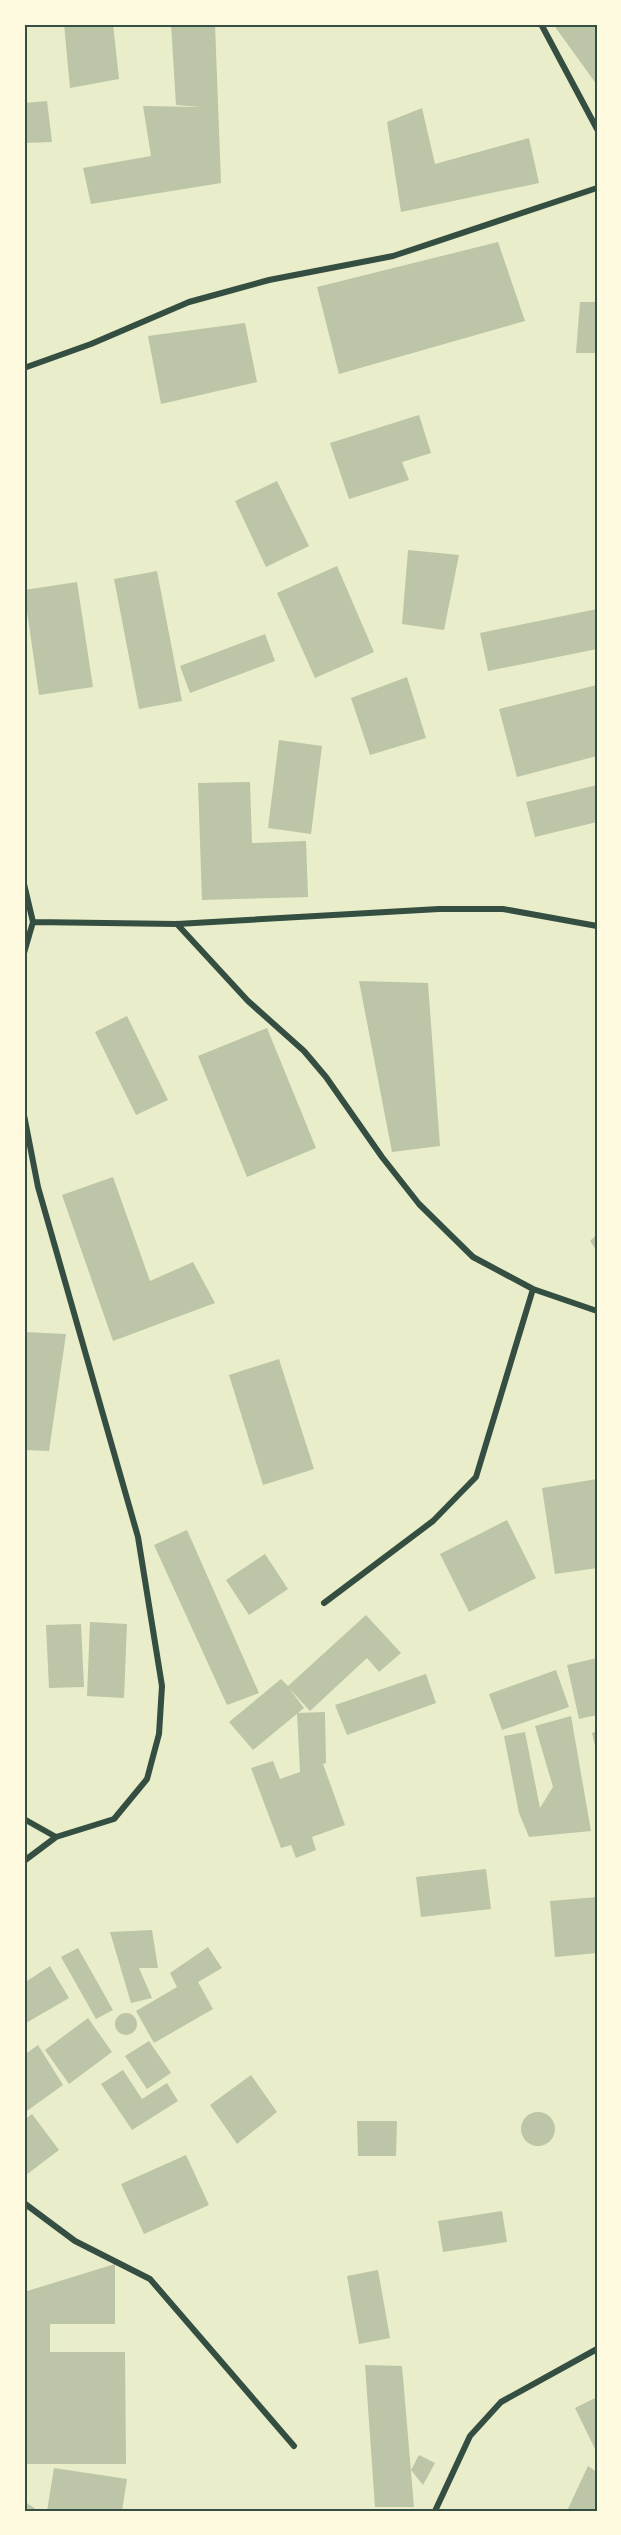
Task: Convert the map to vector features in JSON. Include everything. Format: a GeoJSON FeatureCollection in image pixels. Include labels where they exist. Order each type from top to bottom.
{"type":"FeatureCollection","features":[{"type":"Feature","properties":{"kind":"street"},"geometry":{"type":"LineString","coordinates":[[541,24],[597,129]]}},
{"type":"Feature","properties":{"kind":"street"},"geometry":{"type":"LineString","coordinates":[[24,368],[91,344],[189,302],[269,280],[393,256],[597,188]]}},
{"type":"Feature","properties":{"kind":"street"},"geometry":{"type":"LineString","coordinates":[[24,884],[33,922],[24,953]]}},
{"type":"Feature","properties":{"kind":"street"},"geometry":{"type":"LineString","coordinates":[[33,922],[177,924],[439,909],[503,909],[597,926]]}},
{"type":"Feature","properties":{"kind":"street"},"geometry":{"type":"LineString","coordinates":[[177,924],[248,1001],[304,1051],[326,1077],[382,1157],[419,1204],[473,1257],[533,1289],[597,1311]]}},
{"type":"Feature","properties":{"kind":"street"},"geometry":{"type":"LineString","coordinates":[[24,1115],[38,1186],[138,1537],[162,1686],[159,1734],[147,1779],[114,1819],[56,1837],[24,1861]]}},
{"type":"Feature","properties":{"kind":"street"},"geometry":{"type":"LineString","coordinates":[[324,1603],[433,1521],[476,1477],[533,1289]]}},
{"type":"Feature","properties":{"kind":"street"},"geometry":{"type":"LineString","coordinates":[[24,1819],[56,1837]]}},
{"type":"Feature","properties":{"kind":"street"},"geometry":{"type":"LineString","coordinates":[[24,2203],[75,2241],[150,2278],[294,2446]]}},
{"type":"Feature","properties":{"kind":"street"},"geometry":{"type":"LineString","coordinates":[[435,2511],[470,2436],[501,2402],[597,2349]]}},
{"type":"Feature","properties":{"kind":"building"},"geometry":{"type":"Polygon","coordinates":[[[64,24],[113,24],[119,79],[70,88],[64,24]]]}},
{"type":"Feature","properties":{"kind":"building"},"geometry":{"type":"Polygon","coordinates":[[[171,24],[215,24],[221,183],[91,204],[83,168],[151,156],[143,106],[201,107],[176,105],[171,24]]]}},
{"type":"Feature","properties":{"kind":"building"},"geometry":{"type":"Polygon","coordinates":[[[553,24],[597,24],[597,85],[553,24]]]}},
{"type":"Feature","properties":{"kind":"building"},"geometry":{"type":"Polygon","coordinates":[[[47,101],[52,142],[24,143],[24,103],[47,101]]]}},
{"type":"Feature","properties":{"kind":"building"},"geometry":{"type":"Polygon","coordinates":[[[422,108],[435,164],[529,138],[539,183],[401,212],[387,122],[422,108]]]}},
{"type":"Feature","properties":{"kind":"building"},"geometry":{"type":"Polygon","coordinates":[[[498,242],[525,321],[339,374],[317,287],[498,242]]]}},
{"type":"Feature","properties":{"kind":"building"},"geometry":{"type":"Polygon","coordinates":[[[580,302],[597,302],[597,353],[576,353],[580,302]]]}},
{"type":"Feature","properties":{"kind":"building"},"geometry":{"type":"Polygon","coordinates":[[[245,323],[257,382],[161,404],[148,336],[245,323]]]}},
{"type":"Feature","properties":{"kind":"building"},"geometry":{"type":"Polygon","coordinates":[[[419,415],[431,453],[402,462],[409,480],[349,499],[330,443],[419,415]]]}},
{"type":"Feature","properties":{"kind":"building"},"geometry":{"type":"Polygon","coordinates":[[[277,481],[309,546],[266,567],[235,501],[277,481]]]}},
{"type":"Feature","properties":{"kind":"building"},"geometry":{"type":"Polygon","coordinates":[[[408,550],[459,555],[444,630],[402,624],[408,550]]]}},
{"type":"Feature","properties":{"kind":"building"},"geometry":{"type":"Polygon","coordinates":[[[337,566],[374,652],[315,678],[277,593],[337,566]]]}},
{"type":"Feature","properties":{"kind":"building"},"geometry":{"type":"Polygon","coordinates":[[[157,571],[182,701],[139,709],[114,579],[157,571]]]}},
{"type":"Feature","properties":{"kind":"building"},"geometry":{"type":"Polygon","coordinates":[[[77,582],[93,687],[39,695],[24,590],[77,582]]]}},
{"type":"Feature","properties":{"kind":"building"},"geometry":{"type":"Polygon","coordinates":[[[597,609],[597,649],[488,671],[480,633],[597,609]]]}},
{"type":"Feature","properties":{"kind":"building"},"geometry":{"type":"Polygon","coordinates":[[[265,634],[275,661],[190,693],[180,666],[265,634]]]}},
{"type":"Feature","properties":{"kind":"building"},"geometry":{"type":"Polygon","coordinates":[[[407,677],[426,738],[370,755],[351,698],[407,677]]]}},
{"type":"Feature","properties":{"kind":"building"},"geometry":{"type":"Polygon","coordinates":[[[597,685],[597,756],[517,777],[499,709],[597,685]]]}},
{"type":"Feature","properties":{"kind":"building"},"geometry":{"type":"Polygon","coordinates":[[[279,740],[322,746],[311,834],[268,828],[279,740]]]}},
{"type":"Feature","properties":{"kind":"building"},"geometry":{"type":"Polygon","coordinates":[[[250,782],[252,843],[306,841],[308,897],[202,900],[198,783],[250,782]]]}},
{"type":"Feature","properties":{"kind":"building"},"geometry":{"type":"Polygon","coordinates":[[[597,785],[597,822],[535,837],[526,802],[597,785]]]}},
{"type":"Feature","properties":{"kind":"building"},"geometry":{"type":"Polygon","coordinates":[[[359,981],[428,983],[440,1146],[392,1152],[359,981]]]}},
{"type":"Feature","properties":{"kind":"building"},"geometry":{"type":"Polygon","coordinates":[[[127,1016],[168,1100],[136,1115],[95,1032],[127,1016]]]}},
{"type":"Feature","properties":{"kind":"building"},"geometry":{"type":"Polygon","coordinates":[[[267,1028],[316,1148],[247,1177],[198,1056],[267,1028]]]}},
{"type":"Feature","properties":{"kind":"building"},"geometry":{"type":"Polygon","coordinates":[[[113,1177],[150,1281],[193,1262],[215,1303],[113,1341],[62,1195],[113,1177]]]}},
{"type":"Feature","properties":{"kind":"building"},"geometry":{"type":"Polygon","coordinates":[[[597,1234],[597,1251],[590,1241],[597,1234]]]}},
{"type":"Feature","properties":{"kind":"building"},"geometry":{"type":"Polygon","coordinates":[[[24,1332],[66,1334],[49,1451],[24,1450],[24,1332]]]}},
{"type":"Feature","properties":{"kind":"building"},"geometry":{"type":"Polygon","coordinates":[[[279,1359],[314,1469],[263,1485],[229,1375],[279,1359]]]}},
{"type":"Feature","properties":{"kind":"building"},"geometry":{"type":"Polygon","coordinates":[[[597,1479],[597,1568],[555,1574],[542,1488],[597,1479]]]}},
{"type":"Feature","properties":{"kind":"building"},"geometry":{"type":"Polygon","coordinates":[[[507,1520],[536,1578],[469,1612],[440,1554],[507,1520]]]}},
{"type":"Feature","properties":{"kind":"building"},"geometry":{"type":"Polygon","coordinates":[[[187,1530],[259,1693],[227,1705],[154,1545],[187,1530]]]}},
{"type":"Feature","properties":{"kind":"building"},"geometry":{"type":"Polygon","coordinates":[[[265,1554],[288,1589],[249,1615],[226,1580],[265,1554]]]}},
{"type":"Feature","properties":{"kind":"building"},"geometry":{"type":"Polygon","coordinates":[[[366,1615],[401,1653],[379,1672],[367,1658],[310,1711],[289,1688],[304,1708],[253,1750],[229,1722],[281,1679],[288,1686],[366,1615]]]}},
{"type":"Feature","properties":{"kind":"building"},"geometry":{"type":"Polygon","coordinates":[[[90,1622],[127,1624],[124,1698],[87,1696],[90,1622]]]}},
{"type":"Feature","properties":{"kind":"building"},"geometry":{"type":"Polygon","coordinates":[[[81,1624],[84,1687],[49,1688],[46,1625],[81,1624]]]}},
{"type":"Feature","properties":{"kind":"building"},"geometry":{"type":"Polygon","coordinates":[[[597,1658],[597,1715],[579,1719],[567,1665],[597,1658]]]}},
{"type":"Feature","properties":{"kind":"building"},"geometry":{"type":"Polygon","coordinates":[[[556,1670],[569,1707],[502,1730],[489,1694],[556,1670]]]}},
{"type":"Feature","properties":{"kind":"building"},"geometry":{"type":"Polygon","coordinates":[[[426,1674],[436,1703],[347,1735],[335,1705],[426,1674]]]}},
{"type":"Feature","properties":{"kind":"building"},"geometry":{"type":"Polygon","coordinates":[[[325,1712],[326,1763],[323,1764],[345,1825],[312,1837],[316,1850],[296,1858],[291,1845],[281,1848],[251,1768],[273,1761],[280,1779],[300,1772],[297,1713],[325,1712]]]}},
{"type":"Feature","properties":{"kind":"building"},"geometry":{"type":"Polygon","coordinates":[[[571,1716],[591,1831],[529,1837],[519,1813],[504,1736],[525,1732],[540,1808],[553,1787],[535,1726],[571,1716]]]}},
{"type":"Feature","properties":{"kind":"building"},"geometry":{"type":"Polygon","coordinates":[[[597,1731],[597,1750],[596,1750],[592,1733],[597,1731]]]}},
{"type":"Feature","properties":{"kind":"building"},"geometry":{"type":"Polygon","coordinates":[[[486,1869],[491,1909],[421,1917],[416,1877],[486,1869]]]}},
{"type":"Feature","properties":{"kind":"building"},"geometry":{"type":"Polygon","coordinates":[[[597,1897],[597,1953],[555,1957],[550,1901],[597,1897]]]}},
{"type":"Feature","properties":{"kind":"building"},"geometry":{"type":"Polygon","coordinates":[[[152,1930],[158,1968],[139,1968],[152,1998],[131,2003],[110,1932],[152,1930]]]}},
{"type":"Feature","properties":{"kind":"building"},"geometry":{"type":"Polygon","coordinates":[[[208,1947],[222,1968],[198,1982],[213,2009],[154,2043],[136,2011],[177,1987],[170,1973],[208,1947]]]}},
{"type":"Feature","properties":{"kind":"building"},"geometry":{"type":"Polygon","coordinates":[[[78,1948],[113,2010],[96,2019],[61,1957],[78,1948]]]}},
{"type":"Feature","properties":{"kind":"building"},"geometry":{"type":"Polygon","coordinates":[[[50,1966],[69,1998],[26,2023],[24,1983],[50,1966]]]}},
{"type":"Feature","properties":{"kind":"building"},"geometry":{"type":"Polygon","coordinates":[[[126,2013],[134,2016],[137,2024],[134,2032],[126,2035],[118,2032],[115,2024],[118,2016],[126,2013]]]}},
{"type":"Feature","properties":{"kind":"building"},"geometry":{"type":"Polygon","coordinates":[[[88,2018],[112,2052],[69,2084],[45,2050],[88,2018]]]}},
{"type":"Feature","properties":{"kind":"building"},"geometry":{"type":"Polygon","coordinates":[[[149,2041],[171,2073],[147,2089],[125,2056],[149,2041]]]}},
{"type":"Feature","properties":{"kind":"building"},"geometry":{"type":"Polygon","coordinates":[[[38,2045],[63,2085],[24,2113],[24,2055],[38,2045]]]}},
{"type":"Feature","properties":{"kind":"building"},"geometry":{"type":"Polygon","coordinates":[[[123,2070],[142,2099],[167,2083],[178,2101],[132,2130],[101,2084],[123,2070]]]}},
{"type":"Feature","properties":{"kind":"building"},"geometry":{"type":"Polygon","coordinates":[[[251,2075],[277,2112],[237,2144],[210,2105],[251,2075]]]}},
{"type":"Feature","properties":{"kind":"building"},"geometry":{"type":"Polygon","coordinates":[[[538,2112],[550,2117],[555,2129],[550,2141],[538,2146],[526,2141],[521,2129],[526,2117],[538,2112]]]}},
{"type":"Feature","properties":{"kind":"building"},"geometry":{"type":"Polygon","coordinates":[[[32,2114],[59,2150],[26,2175],[24,2120],[32,2114]]]}},
{"type":"Feature","properties":{"kind":"building"},"geometry":{"type":"Polygon","coordinates":[[[357,2121],[397,2121],[396,2156],[358,2156],[357,2121]]]}},
{"type":"Feature","properties":{"kind":"building"},"geometry":{"type":"Polygon","coordinates":[[[186,2155],[209,2205],[144,2234],[121,2184],[186,2155]]]}},
{"type":"Feature","properties":{"kind":"building"},"geometry":{"type":"Polygon","coordinates":[[[502,2211],[507,2242],[443,2252],[438,2221],[502,2211]]]}},
{"type":"Feature","properties":{"kind":"building"},"geometry":{"type":"Polygon","coordinates":[[[115,2264],[115,2324],[50,2324],[50,2352],[125,2352],[126,2464],[24,2464],[24,2292],[115,2264]]]}},
{"type":"Feature","properties":{"kind":"building"},"geometry":{"type":"Polygon","coordinates":[[[378,2270],[390,2338],[359,2344],[347,2276],[378,2270]]]}},
{"type":"Feature","properties":{"kind":"building"},"geometry":{"type":"Polygon","coordinates":[[[365,2365],[402,2366],[414,2507],[375,2507],[365,2365]]]}},
{"type":"Feature","properties":{"kind":"building"},"geometry":{"type":"Polygon","coordinates":[[[597,2397],[597,2453],[575,2408],[597,2397]]]}},
{"type":"Feature","properties":{"kind":"building"},"geometry":{"type":"Polygon","coordinates":[[[419,2455],[435,2463],[423,2485],[411,2470],[419,2455]]]}},
{"type":"Feature","properties":{"kind":"building"},"geometry":{"type":"Polygon","coordinates":[[[588,2466],[597,2472],[597,2511],[567,2511],[588,2466]]]}},
{"type":"Feature","properties":{"kind":"building"},"geometry":{"type":"Polygon","coordinates":[[[54,2468],[127,2479],[122,2511],[47,2511],[54,2468]]]}},
{"type":"Feature","properties":{"kind":"building"},"geometry":{"type":"Polygon","coordinates":[[[24,2501],[37,2510],[24,2511],[24,2501]]]}}]}
